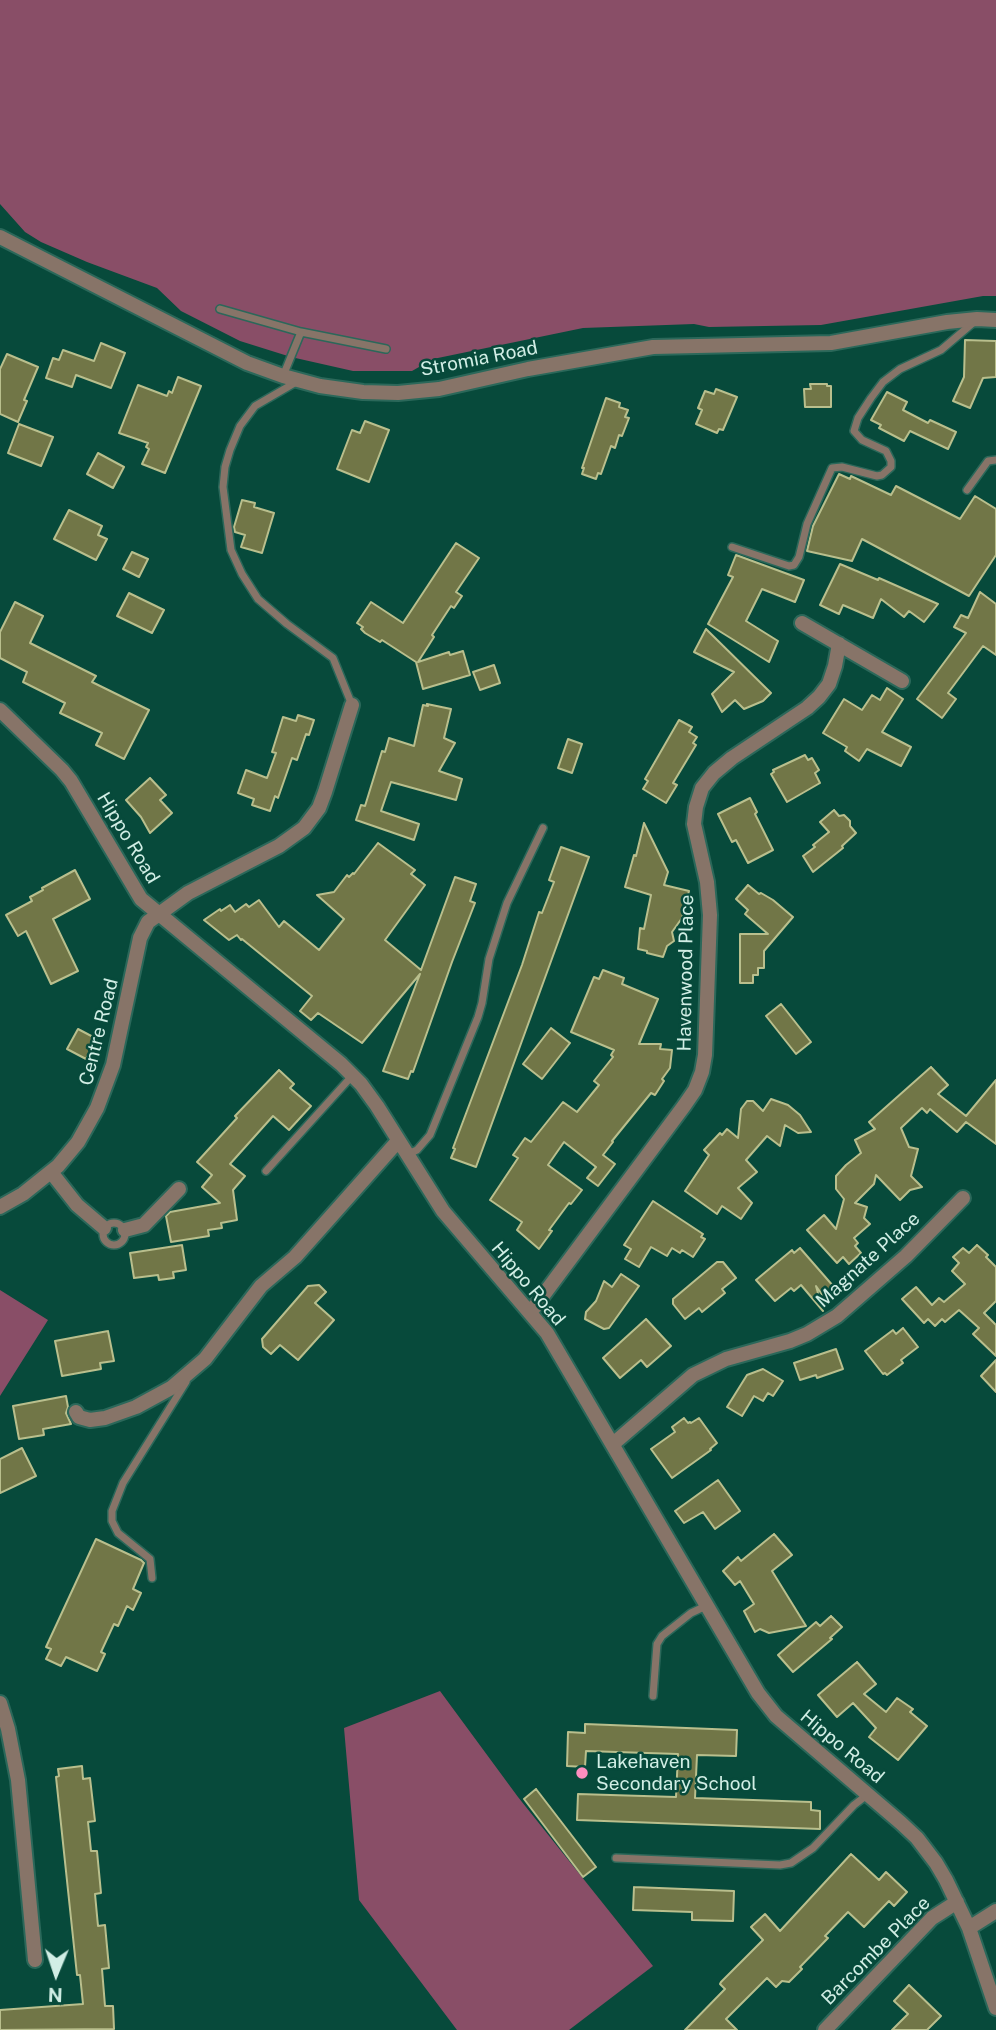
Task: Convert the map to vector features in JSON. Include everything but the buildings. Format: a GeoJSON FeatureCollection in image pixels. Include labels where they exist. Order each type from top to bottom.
{"type":"FeatureCollection","features":[{"type":"Feature","properties":{"kind":"street","name":"Stromia Road"},"geometry":{"type":"LineString","coordinates":[[0,237],[247,363],[298,381],[363,392],[439,389],[528,369],[653,347],[831,344],[947,322],[996,320]]}},
{"type":"Feature","properties":{"kind":"street"},"geometry":{"type":"LineString","coordinates":[[802,623],[902,681]]}},
{"type":"Feature","properties":{"kind":"street","name":"Havenwood Place"},"geometry":{"type":"LineString","coordinates":[[530,1313],[684,1106],[695,1090],[702,1072],[705,1055],[709,900],[694,824],[702,788],[714,773],[732,758],[807,708],[819,697],[829,684],[839,644]]}},
{"type":"Feature","properties":{"kind":"street","name":"Centre Road"},"geometry":{"type":"LineString","coordinates":[[0,1207],[23,1195],[51,1172],[78,1142],[97,1108],[120,1038],[141,938],[148,922],[188,894],[279,846],[303,828],[319,807],[326,792],[352,705]]}},
{"type":"Feature","properties":{"kind":"street","name":"Hippo Road"},"geometry":{"type":"LineString","coordinates":[[0,710],[71,781],[136,893],[159,915],[341,1064],[377,1106],[443,1211],[548,1333],[758,1693],[776,1716],[917,1838],[941,1871],[969,1928],[996,2008]]}},
{"type":"Feature","properties":{"kind":"street"},"geometry":{"type":"LineString","coordinates":[[76,1412],[84,1419],[96,1420],[136,1407],[166,1391],[193,1369],[211,1353],[261,1286],[295,1257],[398,1140]]}},
{"type":"Feature","properties":{"kind":"street"},"geometry":{"type":"LineString","coordinates":[[51,1172],[77,1205],[104,1228]]}},
{"type":"Feature","properties":{"kind":"street"},"geometry":{"type":"LineString","coordinates":[[125,1230],[144,1225],[179,1189]]}},
{"type":"Feature","properties":{"kind":"street","name":"Magnate Place"},"geometry":{"type":"LineString","coordinates":[[613,1444],[693,1375],[726,1359],[790,1341],[837,1316],[906,1256],[963,1198]]}},
{"type":"Feature","properties":{"kind":"street"},"geometry":{"type":"LineString","coordinates":[[0,1703],[18,1780],[35,1960]]}},
{"type":"Feature","properties":{"kind":"street","name":"Barcombe Place"},"geometry":{"type":"LineString","coordinates":[[825,2030],[932,1918],[957,1902]]}},
{"type":"Feature","properties":{"kind":"street"},"geometry":{"type":"LineString","coordinates":[[969,1928],[996,1911]]}},
{"type":"Feature","properties":{"kind":"lane"},"geometry":{"type":"LineString","coordinates":[[220,309],[301,332],[386,349]]}},
{"type":"Feature","properties":{"kind":"lane"},"geometry":{"type":"LineString","coordinates":[[732,547],[789,566],[794,565],[807,524],[832,468],[842,467],[877,476],[891,467],[886,451],[862,440],[855,431],[858,418],[871,397],[883,382],[900,369],[942,350],[977,319]]}},
{"type":"Feature","properties":{"kind":"lane"},"geometry":{"type":"LineString","coordinates":[[283,376],[301,332]]}},
{"type":"Feature","properties":{"kind":"lane"},"geometry":{"type":"LineString","coordinates":[[298,381],[255,406],[240,426],[225,467],[223,488],[231,550],[242,574],[258,598],[287,624],[333,658],[352,705]]}},
{"type":"Feature","properties":{"kind":"lane"},"geometry":{"type":"LineString","coordinates":[[967,490],[988,461],[996,460]]}},
{"type":"Feature","properties":{"kind":"lane"},"geometry":{"type":"LineString","coordinates":[[407,1155],[417,1150],[430,1135],[478,1017],[489,959],[507,904],[543,828]]}},
{"type":"Feature","properties":{"kind":"lane"},"geometry":{"type":"LineString","coordinates":[[266,1171],[352,1076]]}},
{"type":"Feature","properties":{"kind":"lane"},"geometry":{"type":"LineString","coordinates":[[116,1223],[125,1230],[124,1239],[118,1244],[110,1245],[102,1236],[107,1225],[116,1223]]}},
{"type":"Feature","properties":{"kind":"lane"},"geometry":{"type":"LineString","coordinates":[[152,1578],[150,1559],[114,1528],[112,1511],[123,1483],[193,1369]]}},
{"type":"Feature","properties":{"kind":"lane"},"geometry":{"type":"LineString","coordinates":[[653,1696],[657,1644],[662,1636],[691,1613],[706,1606]]}},
{"type":"Feature","properties":{"kind":"lane"},"geometry":{"type":"LineString","coordinates":[[616,1858],[780,1865],[791,1863],[813,1848],[868,1794]]}},
{"type":"Feature","properties":{"kind":"shaded area"},"geometry":{"type":"Polygon","coordinates":[[[0,0],[996,0],[996,296],[983,296],[821,325],[709,327],[694,324],[583,328],[433,359],[412,371],[353,371],[291,357],[240,341],[181,311],[157,288],[41,242],[25,232],[0,204],[0,0]]]}},
{"type":"Feature","properties":{"kind":"shaded area"},"geometry":{"type":"Polygon","coordinates":[[[0,1290],[48,1320],[0,1396],[0,1290]]]}},
{"type":"Feature","properties":{"kind":"shaded area"},"geometry":{"type":"Polygon","coordinates":[[[440,1691],[518,1797],[653,1966],[569,2030],[457,2030],[359,1900],[344,1728],[440,1691]]]}},
{"type":"Feature","properties":{"kind":"place","name":"Lakehaven Secondary School"},"geometry":{"type":"Point","coordinates":[582,1773]}}]}
